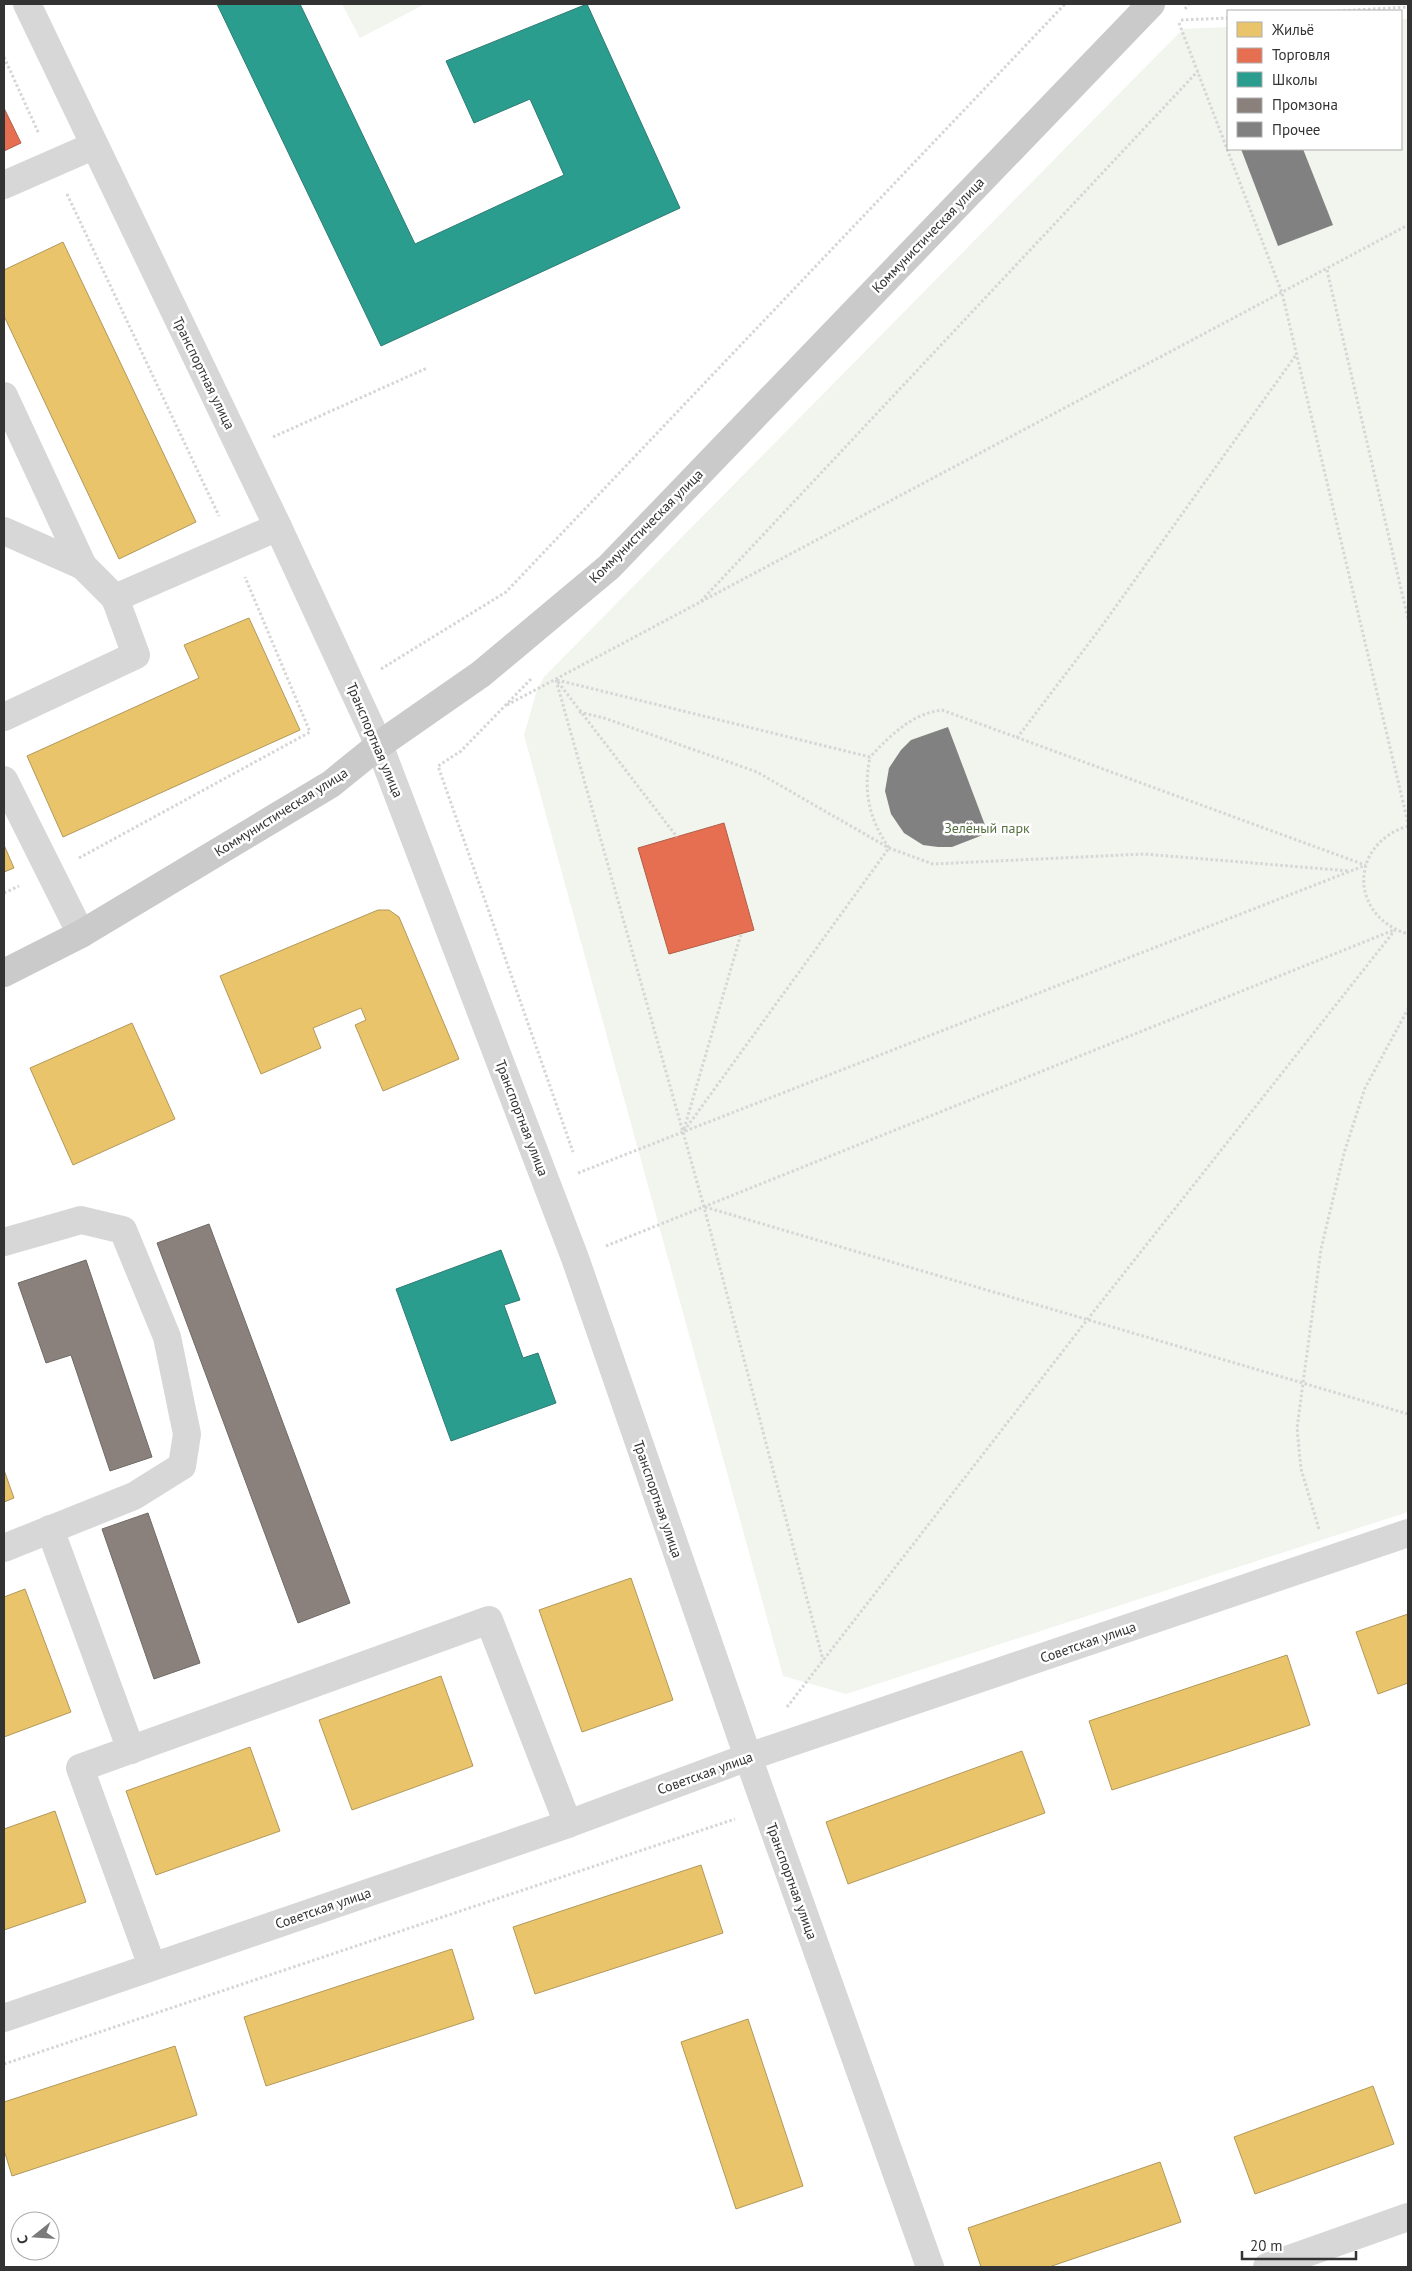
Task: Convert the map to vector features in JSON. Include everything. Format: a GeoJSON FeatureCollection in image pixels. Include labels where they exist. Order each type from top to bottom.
{"type":"FeatureCollection","features":[{"type":"Feature","properties":{"kind":"main road","name":"Коммунистическая улица"},"geometry":{"type":"LineString","coordinates":[[4,973],[81,934],[331,784],[379,746],[481,674],[609,567],[1151,4]]}},
{"type":"Feature","properties":{"kind":"street","name":"Транспортная улица"},"geometry":{"type":"LineString","coordinates":[[27,4],[93,146],[278,527],[379,746],[575,1258],[748,1757],[930,2267]]}},
{"type":"Feature","properties":{"kind":"street"},"geometry":{"type":"LineString","coordinates":[[4,185],[93,146]]}},
{"type":"Feature","properties":{"kind":"street"},"geometry":{"type":"LineString","coordinates":[[4,396],[82,566]]}},
{"type":"Feature","properties":{"kind":"street"},"geometry":{"type":"LineString","coordinates":[[115,598],[278,527]]}},
{"type":"Feature","properties":{"kind":"street"},"geometry":{"type":"LineString","coordinates":[[4,531],[82,566],[115,598],[136,655],[4,716]]}},
{"type":"Feature","properties":{"kind":"street"},"geometry":{"type":"LineString","coordinates":[[4,780],[81,934]]}},
{"type":"Feature","properties":{"kind":"street"},"geometry":{"type":"LineString","coordinates":[[4,1242],[81,1220],[123,1230],[167,1337],[186,1434],[182,1466],[134,1496],[4,1548]]}},
{"type":"Feature","properties":{"kind":"street"},"geometry":{"type":"LineString","coordinates":[[50,1529],[131,1750]]}},
{"type":"Feature","properties":{"kind":"street","name":"Советская улица"},"geometry":{"type":"LineString","coordinates":[[4,2018],[568,1824],[748,1757],[1408,1533]]}},
{"type":"Feature","properties":{"kind":"street"},"geometry":{"type":"LineString","coordinates":[[152,1966],[80,1768],[489,1620],[568,1824]]}},
{"type":"Feature","properties":{"kind":"street"},"geometry":{"type":"LineString","coordinates":[[1267,2267],[1408,2217]]}},
{"type":"Feature","properties":{"kind":"path"},"geometry":{"type":"LineString","coordinates":[[378,671],[506,592],[1065,4]]}},
{"type":"Feature","properties":{"kind":"path"},"geometry":{"type":"LineString","coordinates":[[1356,10],[1408,7]]}},
{"type":"Feature","properties":{"kind":"path"},"geometry":{"type":"LineString","coordinates":[[1227,18],[1177,20],[1183,29],[1227,148]]}},
{"type":"Feature","properties":{"kind":"path"},"geometry":{"type":"LineString","coordinates":[[4,58],[198,468],[310,732],[50,874],[4,893]]}},
{"type":"Feature","properties":{"kind":"path"},"geometry":{"type":"LineString","coordinates":[[698,605],[1198,71]]}},
{"type":"Feature","properties":{"kind":"path"},"geometry":{"type":"LineString","coordinates":[[1228,150],[1282,293],[1408,824],[1384,836],[1375,846],[1366,866],[1364,888],[1374,913],[1395,930],[1408,934]]}},
{"type":"Feature","properties":{"kind":"path"},"geometry":{"type":"LineString","coordinates":[[504,706],[698,605],[1408,225]]}},
{"type":"Feature","properties":{"kind":"path"},"geometry":{"type":"LineString","coordinates":[[1327,270],[1408,620]]}},
{"type":"Feature","properties":{"kind":"path"},"geometry":{"type":"LineString","coordinates":[[1017,738],[1099,630],[1297,355]]}},
{"type":"Feature","properties":{"kind":"path"},"geometry":{"type":"LineString","coordinates":[[266,440],[428,368]]}},
{"type":"Feature","properties":{"kind":"path"},"geometry":{"type":"LineString","coordinates":[[556,680],[678,837]]}},
{"type":"Feature","properties":{"kind":"path"},"geometry":{"type":"LineString","coordinates":[[556,680],[870,757]]}},
{"type":"Feature","properties":{"kind":"path"},"geometry":{"type":"LineString","coordinates":[[556,680],[704,1207],[823,1660]]}},
{"type":"Feature","properties":{"kind":"path"},"geometry":{"type":"LineString","coordinates":[[889,848],[876,830],[868,799],[867,772],[870,757],[893,733],[912,720],[927,712],[942,710],[1366,866]]}},
{"type":"Feature","properties":{"kind":"path"},"geometry":{"type":"LineString","coordinates":[[579,712],[604,718],[757,772],[889,848],[933,864],[1144,854],[1352,871]]}},
{"type":"Feature","properties":{"kind":"path"},"geometry":{"type":"LineString","coordinates":[[683,1132],[889,848]]}},
{"type":"Feature","properties":{"kind":"path"},"geometry":{"type":"LineString","coordinates":[[547,1184],[1366,866]]}},
{"type":"Feature","properties":{"kind":"path"},"geometry":{"type":"LineString","coordinates":[[575,1258],[1395,930]]}},
{"type":"Feature","properties":{"kind":"path"},"geometry":{"type":"LineString","coordinates":[[785,1710],[1087,1320],[1395,930]]}},
{"type":"Feature","properties":{"kind":"path"},"geometry":{"type":"LineString","coordinates":[[683,1132],[741,934]]}},
{"type":"Feature","properties":{"kind":"path"},"geometry":{"type":"LineString","coordinates":[[1319,1531],[1301,1470],[1297,1428],[1321,1249],[1344,1153],[1365,1088],[1408,1009]]}},
{"type":"Feature","properties":{"kind":"path"},"geometry":{"type":"LineString","coordinates":[[704,1207],[1408,1414]]}},
{"type":"Feature","properties":{"kind":"path"},"geometry":{"type":"LineString","coordinates":[[4,2064],[766,1808]]}},
{"type":"Feature","properties":{"kind":"green space"},"geometry":{"type":"Polygon","coordinates":[[[342,4],[425,4],[360,38],[342,4]]]}},
{"type":"Feature","properties":{"kind":"green space","name":"Зелёный парк"},"geometry":{"type":"Polygon","coordinates":[[[1402,19],[1408,19],[1408,1512],[846,1694],[783,1676],[524,735],[537,690],[544,677],[1183,29],[1227,27],[1227,150],[1402,150],[1402,19]]]}},
{"type":"Feature","properties":{"kind":"building: Жильё"},"geometry":{"type":"Polygon","coordinates":[[[63,242],[196,522],[119,559],[4,316],[4,270],[63,242]]]}},
{"type":"Feature","properties":{"kind":"building: Жильё"},"geometry":{"type":"Polygon","coordinates":[[[249,618],[300,730],[63,837],[27,756],[199,678],[184,645],[249,618]]]}},
{"type":"Feature","properties":{"kind":"building: Жильё"},"geometry":{"type":"Polygon","coordinates":[[[4,845],[14,868],[4,872],[4,845]]]}},
{"type":"Feature","properties":{"kind":"building: Жильё"},"geometry":{"type":"Polygon","coordinates":[[[378,910],[389,910],[399,917],[459,1059],[383,1091],[355,1025],[366,1020],[361,1008],[313,1028],[321,1048],[261,1074],[220,976],[378,910]]]}},
{"type":"Feature","properties":{"kind":"building: Жильё"},"geometry":{"type":"Polygon","coordinates":[[[132,1023],[175,1119],[73,1165],[30,1068],[132,1023]]]}},
{"type":"Feature","properties":{"kind":"building: Жильё"},"geometry":{"type":"Polygon","coordinates":[[[4,1470],[14,1498],[4,1502],[4,1470]]]}},
{"type":"Feature","properties":{"kind":"building: Жильё"},"geometry":{"type":"Polygon","coordinates":[[[631,1578],[673,1700],[582,1732],[539,1610],[631,1578]]]}},
{"type":"Feature","properties":{"kind":"building: Жильё"},"geometry":{"type":"Polygon","coordinates":[[[25,1589],[71,1712],[4,1737],[4,1597],[25,1589]]]}},
{"type":"Feature","properties":{"kind":"building: Жильё"},"geometry":{"type":"Polygon","coordinates":[[[1408,1614],[1408,1683],[1378,1694],[1356,1632],[1408,1614]]]}},
{"type":"Feature","properties":{"kind":"building: Жильё"},"geometry":{"type":"Polygon","coordinates":[[[1287,1655],[1310,1725],[1112,1790],[1089,1721],[1287,1655]]]}},
{"type":"Feature","properties":{"kind":"building: Жильё"},"geometry":{"type":"Polygon","coordinates":[[[441,1676],[473,1766],[352,1810],[319,1720],[441,1676]]]}},
{"type":"Feature","properties":{"kind":"building: Жильё"},"geometry":{"type":"Polygon","coordinates":[[[250,1747],[280,1831],[156,1875],[126,1791],[250,1747]]]}},
{"type":"Feature","properties":{"kind":"building: Жильё"},"geometry":{"type":"Polygon","coordinates":[[[1022,1751],[1045,1813],[848,1884],[826,1822],[1022,1751]]]}},
{"type":"Feature","properties":{"kind":"building: Жильё"},"geometry":{"type":"Polygon","coordinates":[[[55,1811],[86,1902],[4,1930],[4,1829],[55,1811]]]}},
{"type":"Feature","properties":{"kind":"building: Жильё"},"geometry":{"type":"Polygon","coordinates":[[[701,1865],[723,1933],[535,1994],[513,1927],[701,1865]]]}},
{"type":"Feature","properties":{"kind":"building: Жильё"},"geometry":{"type":"Polygon","coordinates":[[[452,1949],[474,2019],[266,2086],[244,2017],[452,1949]]]}},
{"type":"Feature","properties":{"kind":"building: Жильё"},"geometry":{"type":"Polygon","coordinates":[[[748,2019],[803,2186],[736,2209],[681,2042],[748,2019]]]}},
{"type":"Feature","properties":{"kind":"building: Жильё"},"geometry":{"type":"Polygon","coordinates":[[[175,2046],[197,2115],[12,2176],[4,2150],[4,2102],[175,2046]]]}},
{"type":"Feature","properties":{"kind":"building: Жильё"},"geometry":{"type":"Polygon","coordinates":[[[1373,2086],[1394,2144],[1255,2194],[1234,2137],[1373,2086]]]}},
{"type":"Feature","properties":{"kind":"building: Жильё"},"geometry":{"type":"Polygon","coordinates":[[[1160,2162],[1181,2222],[1049,2267],[981,2267],[968,2228],[1160,2162]]]}},
{"type":"Feature","properties":{"kind":"building: Торговля"},"geometry":{"type":"Polygon","coordinates":[[[4,108],[21,143],[4,151],[4,108]]]}},
{"type":"Feature","properties":{"kind":"building: Торговля"},"geometry":{"type":"Polygon","coordinates":[[[724,823],[754,930],[669,954],[638,848],[724,823]]]}},
{"type":"Feature","properties":{"kind":"building: Школы"},"geometry":{"type":"Polygon","coordinates":[[[217,4],[300,4],[415,244],[564,175],[530,99],[474,123],[446,61],[587,4],[680,208],[381,346],[217,4]]]}},
{"type":"Feature","properties":{"kind":"building: Школы"},"geometry":{"type":"Polygon","coordinates":[[[501,1250],[520,1300],[504,1305],[523,1358],[538,1353],[556,1403],[451,1441],[396,1289],[501,1250]]]}},
{"type":"Feature","properties":{"kind":"building: Промзона"},"geometry":{"type":"Polygon","coordinates":[[[209,1224],[350,1603],[298,1623],[157,1243],[209,1224]]]}},
{"type":"Feature","properties":{"kind":"building: Промзона"},"geometry":{"type":"Polygon","coordinates":[[[86,1260],[152,1457],[110,1471],[71,1355],[46,1363],[18,1283],[86,1260]]]}},
{"type":"Feature","properties":{"kind":"building: Промзона"},"geometry":{"type":"Polygon","coordinates":[[[148,1513],[200,1663],[154,1679],[102,1529],[148,1513]]]}},
{"type":"Feature","properties":{"kind":"building: Прочее"},"geometry":{"type":"Polygon","coordinates":[[[1241,150],[1303,150],[1333,225],[1278,246],[1241,150]]]}},
{"type":"Feature","properties":{"kind":"building: Прочее"},"geometry":{"type":"Polygon","coordinates":[[[948,727],[988,833],[952,847],[923,845],[904,833],[891,814],[885,791],[889,768],[901,750],[911,740],[948,727]]]}}]}
